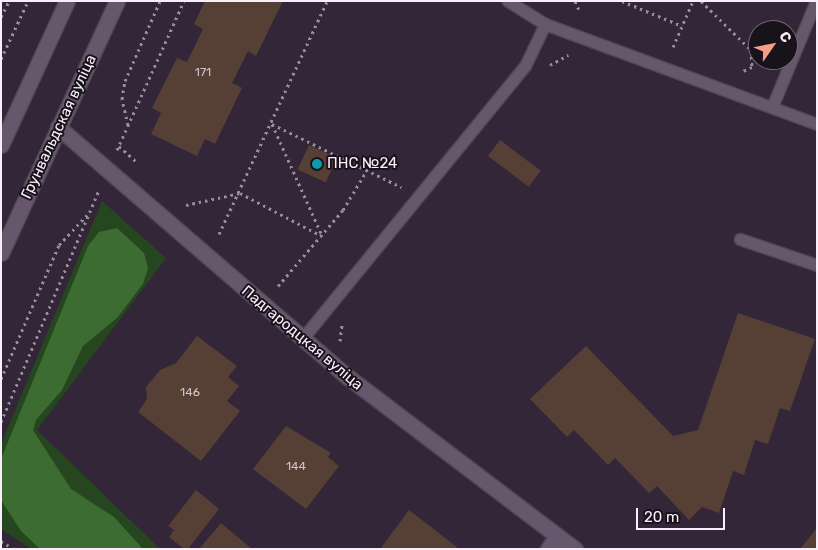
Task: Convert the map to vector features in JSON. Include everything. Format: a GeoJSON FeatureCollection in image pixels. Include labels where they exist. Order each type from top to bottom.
{"type":"FeatureCollection","features":[{"type":"Feature","properties":{"kind":"street"},"geometry":{"type":"LineString","coordinates":[[1,145],[67,1]]}},
{"type":"Feature","properties":{"kind":"street","name":"Грунвальдская вуліца"},"geometry":{"type":"LineString","coordinates":[[1,253],[117,1]]}},
{"type":"Feature","properties":{"kind":"street","name":"Падгародцкая вуліца"},"geometry":{"type":"LineString","coordinates":[[58,127],[302,339],[575,549]]}},
{"type":"Feature","properties":{"kind":"street"},"geometry":{"type":"LineString","coordinates":[[548,549],[558,536]]}},
{"type":"Feature","properties":{"kind":"lane"},"geometry":{"type":"LineString","coordinates":[[508,1],[545,24],[817,124]]}},
{"type":"Feature","properties":{"kind":"lane"},"geometry":{"type":"LineString","coordinates":[[772,107],[816,1]]}},
{"type":"Feature","properties":{"kind":"lane"},"geometry":{"type":"LineString","coordinates":[[302,339],[514,82],[545,24]]}},
{"type":"Feature","properties":{"kind":"lane"},"geometry":{"type":"LineString","coordinates":[[740,239],[817,265]]}},
{"type":"Feature","properties":{"kind":"path"},"geometry":{"type":"LineString","coordinates":[[1,17],[8,1]]}},
{"type":"Feature","properties":{"kind":"path"},"geometry":{"type":"LineString","coordinates":[[1,59],[28,1]]}},
{"type":"Feature","properties":{"kind":"path"},"geometry":{"type":"LineString","coordinates":[[128,126],[122,99],[125,81],[160,1]]}},
{"type":"Feature","properties":{"kind":"path"},"geometry":{"type":"LineString","coordinates":[[1,422],[88,214],[184,1]]}},
{"type":"Feature","properties":{"kind":"path"},"geometry":{"type":"LineString","coordinates":[[214,229],[221,235],[327,1]]}},
{"type":"Feature","properties":{"kind":"path"},"geometry":{"type":"LineString","coordinates":[[575,1],[580,12]]}},
{"type":"Feature","properties":{"kind":"path"},"geometry":{"type":"LineString","coordinates":[[622,1],[682,26]]}},
{"type":"Feature","properties":{"kind":"path"},"geometry":{"type":"LineString","coordinates":[[673,47],[693,1]]}},
{"type":"Feature","properties":{"kind":"path"},"geometry":{"type":"LineString","coordinates":[[702,1],[753,55],[748,70],[730,69]]}},
{"type":"Feature","properties":{"kind":"path"},"geometry":{"type":"LineString","coordinates":[[571,9],[589,16]]}},
{"type":"Feature","properties":{"kind":"path"},"geometry":{"type":"LineString","coordinates":[[663,44],[681,50]]}},
{"type":"Feature","properties":{"kind":"path"},"geometry":{"type":"LineString","coordinates":[[544,72],[553,62],[574,54]]}},
{"type":"Feature","properties":{"kind":"path"},"geometry":{"type":"LineString","coordinates":[[272,124],[404,188]]}},
{"type":"Feature","properties":{"kind":"path"},"geometry":{"type":"LineString","coordinates":[[272,124],[322,236]]}},
{"type":"Feature","properties":{"kind":"path"},"geometry":{"type":"LineString","coordinates":[[119,146],[141,166]]}},
{"type":"Feature","properties":{"kind":"path"},"geometry":{"type":"LineString","coordinates":[[278,286],[322,236],[353,196],[367,170]]}},
{"type":"Feature","properties":{"kind":"path"},"geometry":{"type":"LineString","coordinates":[[186,205],[240,193],[322,236]]}},
{"type":"Feature","properties":{"kind":"path"},"geometry":{"type":"LineString","coordinates":[[178,198],[193,211]]}},
{"type":"Feature","properties":{"kind":"path"},"geometry":{"type":"LineString","coordinates":[[1,378],[59,245],[88,214]]}},
{"type":"Feature","properties":{"kind":"path"},"geometry":{"type":"LineString","coordinates":[[329,361],[338,347],[344,317]]}},
{"type":"Feature","properties":{"kind":"path"},"geometry":{"type":"LineString","coordinates":[[1,541],[14,549]]}},
{"type":"Feature","properties":{"kind":"green space"},"geometry":{"type":"Polygon","coordinates":[[[102,201],[166,258],[37,430],[160,549],[31,549],[1,529],[1,444],[102,201]]]}},
{"type":"Feature","properties":{"kind":"green space"},"geometry":{"type":"Polygon","coordinates":[[[117,228],[144,253],[148,268],[143,284],[117,318],[83,346],[62,390],[36,420],[33,430],[71,489],[114,517],[143,549],[40,549],[21,531],[1,500],[1,459],[88,246],[99,232],[117,228]]]}},
{"type":"Feature","properties":{"kind":"building"},"geometry":{"type":"Polygon","coordinates":[[[205,1],[283,1],[256,56],[248,51],[232,83],[242,88],[215,144],[205,139],[197,156],[151,134],[161,113],[152,108],[177,58],[187,62],[203,29],[194,24],[205,1]]]}},
{"type":"Feature","properties":{"kind":"building"},"geometry":{"type":"Polygon","coordinates":[[[500,140],[541,171],[529,187],[488,156],[500,140]]]}},
{"type":"Feature","properties":{"kind":"building","name":"ПНС №24"},"geometry":{"type":"Polygon","coordinates":[[[309,145],[337,158],[326,183],[298,169],[309,145]]]}},
{"type":"Feature","properties":{"kind":"building"},"geometry":{"type":"Polygon","coordinates":[[[738,313],[815,339],[790,411],[780,408],[768,444],[755,440],[744,475],[733,471],[719,513],[702,507],[689,520],[657,486],[649,493],[615,458],[608,465],[574,430],[567,437],[530,399],[586,346],[673,436],[698,430],[738,313]]]}},
{"type":"Feature","properties":{"kind":"building"},"geometry":{"type":"Polygon","coordinates":[[[197,336],[237,366],[228,377],[239,386],[227,401],[240,411],[201,461],[138,412],[147,399],[146,387],[160,370],[176,363],[197,336]]]}},
{"type":"Feature","properties":{"kind":"building"},"geometry":{"type":"Polygon","coordinates":[[[286,426],[331,453],[328,457],[339,466],[306,509],[253,469],[286,426]]]}},
{"type":"Feature","properties":{"kind":"building"},"geometry":{"type":"Polygon","coordinates":[[[196,490],[219,509],[188,549],[184,549],[169,537],[174,530],[168,526],[196,490]]]}},
{"type":"Feature","properties":{"kind":"building"},"geometry":{"type":"Polygon","coordinates":[[[409,510],[457,547],[456,549],[380,549],[409,510]]]}},
{"type":"Feature","properties":{"kind":"building"},"geometry":{"type":"Polygon","coordinates":[[[221,523],[252,549],[199,549],[221,523]]]}},
{"type":"Feature","properties":{"kind":"building"},"geometry":{"type":"Polygon","coordinates":[[[817,528],[817,549],[800,549],[817,528]]]}},
{"type":"Feature","properties":{"kind":"place","name":"ПНС №24"},"geometry":{"type":"Point","coordinates":[317,164]}}]}
